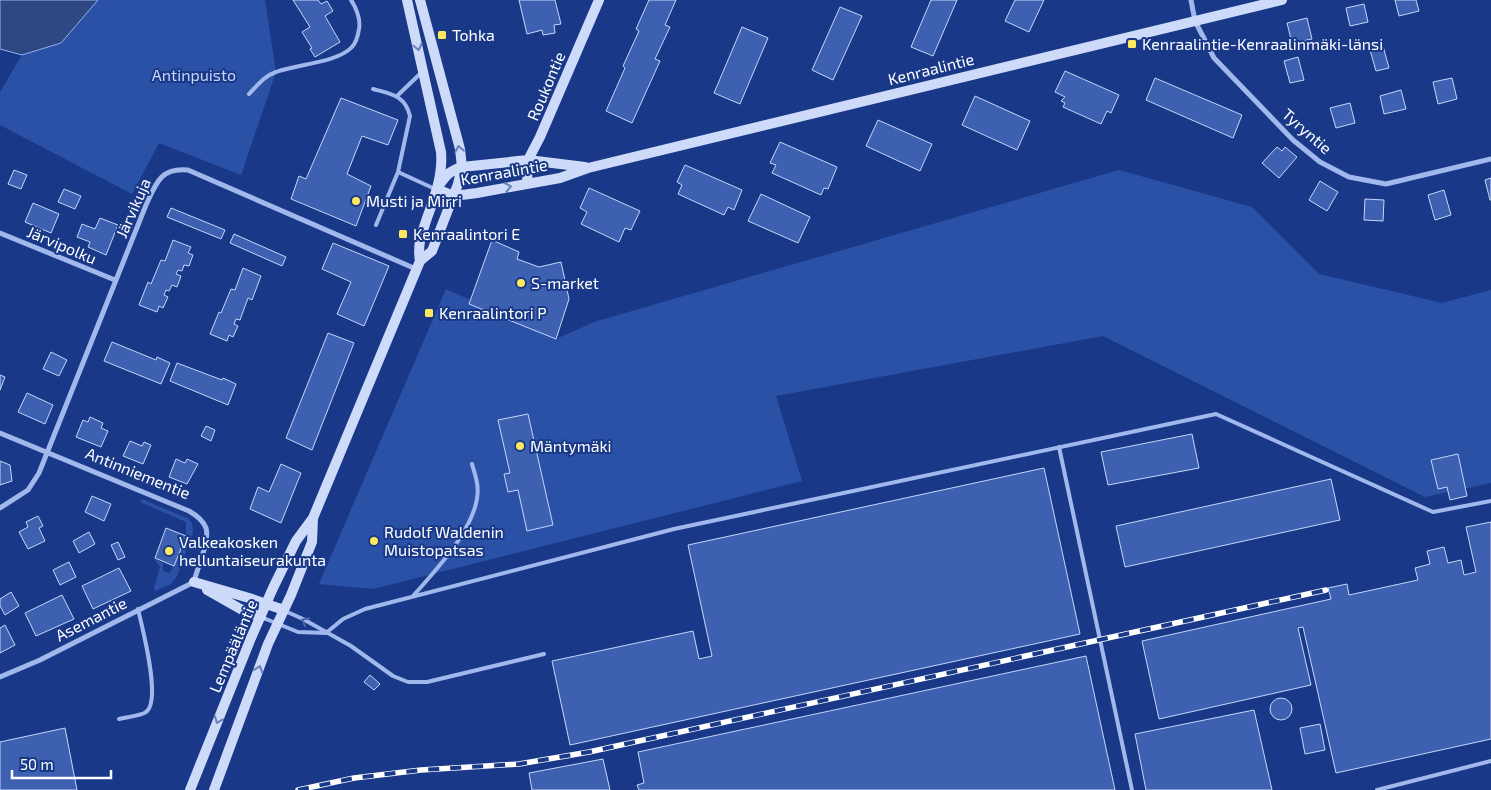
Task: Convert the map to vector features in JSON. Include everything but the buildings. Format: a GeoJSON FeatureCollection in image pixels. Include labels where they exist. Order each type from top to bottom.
{"type":"FeatureCollection","features":[{"type":"Feature","properties":{"kind":"street","name":"Lempääläntie"},"geometry":{"type":"LineString","coordinates":[[191,786],[251,638],[296,541],[313,518],[418,265],[419,244],[437,189],[441,167],[441,152],[407,0]]}},
{"type":"Feature","properties":{"kind":"street","name":"Lempääläntie"},"geometry":{"type":"LineString","coordinates":[[418,265],[432,251],[454,196],[462,167],[460,149],[420,0]]}},
{"type":"Feature","properties":{"kind":"street","name":"Roukontie"},"geometry":{"type":"LineString","coordinates":[[527,184],[528,160],[540,137],[599,0]]}},
{"type":"Feature","properties":{"kind":"street","name":"Tyryntie"},"geometry":{"type":"LineString","coordinates":[[1191,0],[1195,21],[1214,58],[1293,140],[1320,162],[1349,177],[1386,184],[1491,159]]}},
{"type":"Feature","properties":{"kind":"street","name":"Kenraalintie"},"geometry":{"type":"LineString","coordinates":[[588,168],[528,160],[462,167],[448,173],[437,189],[454,196],[560,178],[588,168],[1282,0]]}},
{"type":"Feature","properties":{"kind":"street","name":"Järvikuja"},"geometry":{"type":"LineString","coordinates":[[0,508],[28,490],[39,472],[115,280],[161,176],[178,169],[188,170],[418,265]]}},
{"type":"Feature","properties":{"kind":"street","name":"Järvipolku"},"geometry":{"type":"LineString","coordinates":[[0,233],[115,280]]}},
{"type":"Feature","properties":{"kind":"street","name":"Antinniementie"},"geometry":{"type":"LineString","coordinates":[[0,433],[189,511],[198,517],[205,526],[207,536],[194,582]]}},
{"type":"Feature","properties":{"kind":"street","name":"Lempääläntie"},"geometry":{"type":"LineString","coordinates":[[216,785],[268,644],[312,542],[313,518]]}},
{"type":"Feature","properties":{"kind":"street"},"geometry":{"type":"LineString","coordinates":[[194,582],[284,610]]}},
{"type":"Feature","properties":{"kind":"street"},"geometry":{"type":"LineString","coordinates":[[194,582],[244,611],[261,617]]}},
{"type":"Feature","properties":{"kind":"street","name":"Asemantie"},"geometry":{"type":"LineString","coordinates":[[0,677],[40,660],[194,582]]}},
{"type":"Feature","properties":{"kind":"lane"},"geometry":{"type":"LineString","coordinates":[[249,94],[266,76],[335,57],[353,47],[358,37],[360,23],[351,0]]}},
{"type":"Feature","properties":{"kind":"lane"},"geometry":{"type":"LineString","coordinates":[[396,96],[423,71]]}},
{"type":"Feature","properties":{"kind":"lane"},"geometry":{"type":"LineString","coordinates":[[373,89],[396,96],[407,106],[410,116],[398,172],[376,225]]}},
{"type":"Feature","properties":{"kind":"lane"},"geometry":{"type":"LineString","coordinates":[[398,172],[437,189]]}},
{"type":"Feature","properties":{"kind":"lane"},"geometry":{"type":"LineString","coordinates":[[261,617],[298,632],[326,633],[343,619],[365,609],[674,528],[1216,414],[1433,512],[1491,501]]}},
{"type":"Feature","properties":{"kind":"lane"},"geometry":{"type":"LineString","coordinates":[[1059,447],[1132,790]]}},
{"type":"Feature","properties":{"kind":"lane"},"geometry":{"type":"LineString","coordinates":[[413,596],[458,544],[476,508],[478,485],[472,464]]}},
{"type":"Feature","properties":{"kind":"lane"},"geometry":{"type":"LineString","coordinates":[[119,719],[146,713],[151,706],[153,695],[148,654],[138,609]]}},
{"type":"Feature","properties":{"kind":"lane"},"geometry":{"type":"LineString","coordinates":[[284,610],[351,646],[393,676],[408,682],[427,682],[544,654]]}},
{"type":"Feature","properties":{"kind":"lane"},"geometry":{"type":"LineString","coordinates":[[1377,790],[1491,761]]}},
{"type":"Feature","properties":{"kind":"green space","name":"Antinpuisto"},"geometry":{"type":"Polygon","coordinates":[[[98,0],[265,0],[276,72],[241,175],[159,143],[132,194],[0,125],[0,92],[22,55],[61,43],[98,0]]]}},
{"type":"Feature","properties":{"kind":"green space"},"geometry":{"type":"Polygon","coordinates":[[[1119,170],[1252,207],[1319,274],[1442,303],[1491,290],[1491,483],[1425,497],[1103,336],[776,396],[802,481],[373,589],[319,584],[446,289],[556,339],[594,322],[1119,170]]]}},
{"type":"Feature","properties":{"kind":"green space"},"geometry":{"type":"Polygon","coordinates":[[[142,499],[189,519],[192,523],[193,532],[177,576],[171,584],[155,591],[154,588],[160,567],[153,558],[163,563],[163,571],[170,573],[186,536],[186,522],[140,502],[142,499]]]}},
{"type":"Feature","properties":{"kind":"shaded area"},"geometry":{"type":"Polygon","coordinates":[[[0,0],[98,0],[61,43],[22,55],[0,49],[0,0]]]}},
{"type":"Feature","properties":{"kind":"railway"},"geometry":{"type":"LineString","coordinates":[[298,790],[354,778],[421,770],[519,764],[589,752],[1326,590]]}},
{"type":"Feature","properties":{"kind":"place","name":"Tohka"},"geometry":{"type":"Point","coordinates":[442,35]}},
{"type":"Feature","properties":{"kind":"place","name":"Kenraalintie-Kenraalinmäki-länsi"},"geometry":{"type":"Point","coordinates":[1132,44]}},
{"type":"Feature","properties":{"kind":"place","name":"Musti ja Mirri"},"geometry":{"type":"Point","coordinates":[356,201]}},
{"type":"Feature","properties":{"kind":"place","name":"Kenraalintori E"},"geometry":{"type":"Point","coordinates":[403,234]}},
{"type":"Feature","properties":{"kind":"place","name":"S-market"},"geometry":{"type":"Point","coordinates":[521,283]}},
{"type":"Feature","properties":{"kind":"place","name":"Kenraalintori P"},"geometry":{"type":"Point","coordinates":[429,313]}},
{"type":"Feature","properties":{"kind":"place","name":"Mäntymäki"},"geometry":{"type":"Point","coordinates":[520,446]}},
{"type":"Feature","properties":{"kind":"place","name":"Rudolf Waldenin Muistopatsas"},"geometry":{"type":"Point","coordinates":[374,541]}},
{"type":"Feature","properties":{"kind":"place","name":"Valkeakosken helluntaiseurakunta"},"geometry":{"type":"Point","coordinates":[169,551]}}]}
